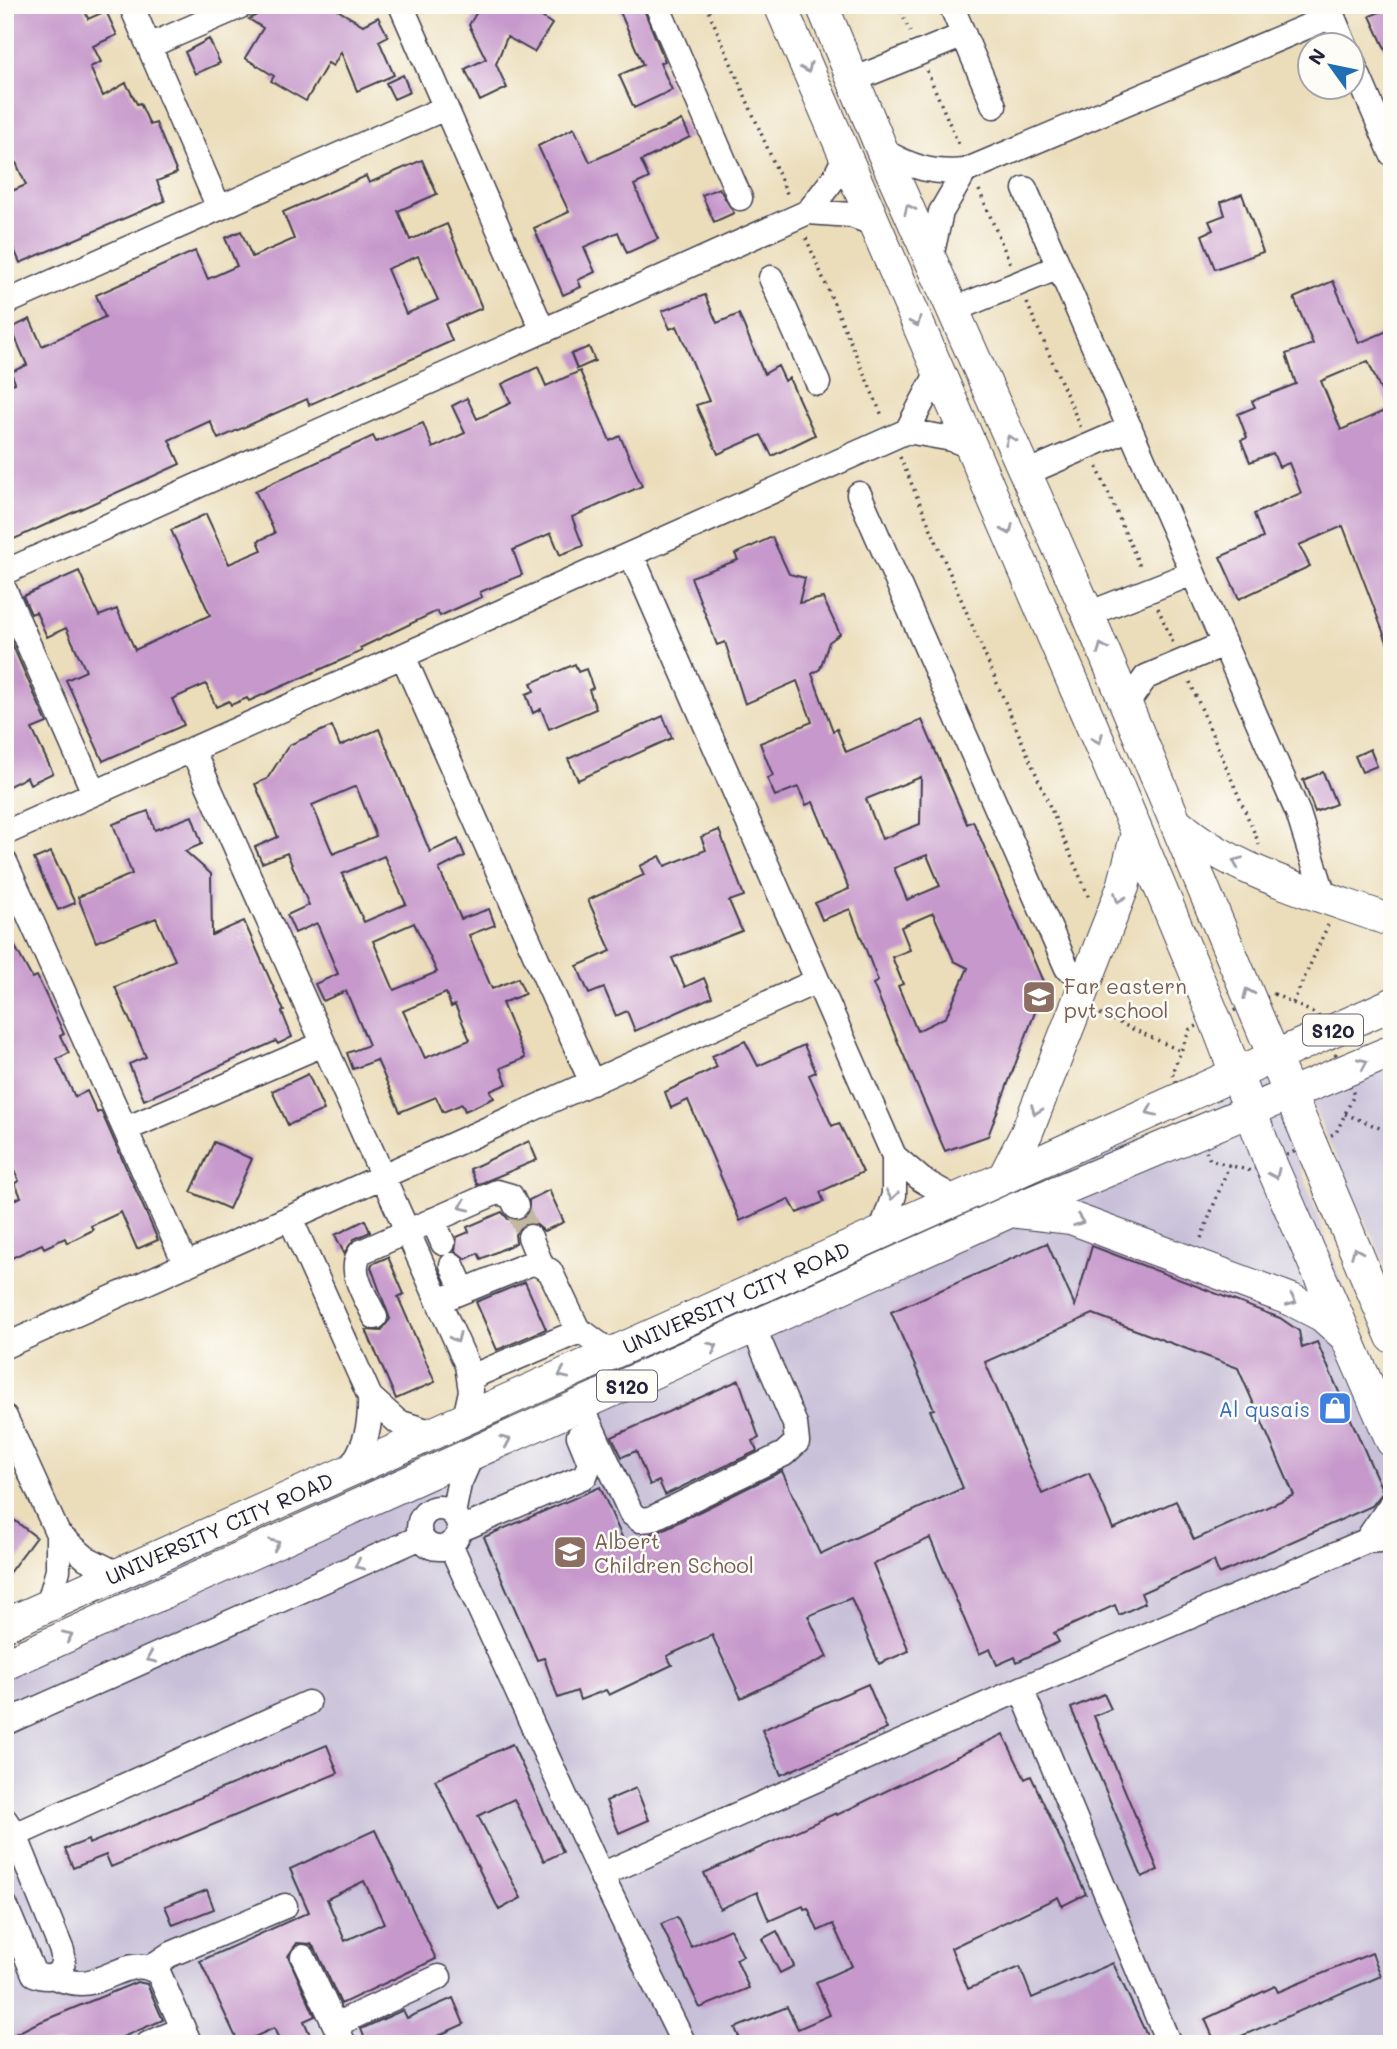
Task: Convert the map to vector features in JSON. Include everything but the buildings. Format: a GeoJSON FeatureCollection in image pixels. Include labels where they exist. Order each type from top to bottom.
{"type":"FeatureCollection","features":[{"type":"Feature","properties":{"kind":"main road"},"geometry":{"type":"LineString","coordinates":[[780,5],[1137,833],[1263,1143],[1392,1441]]}},
{"type":"Feature","properties":{"kind":"main road"},"geometry":{"type":"LineString","coordinates":[[822,5],[882,150],[1088,614],[1392,1337]]}},
{"type":"Feature","properties":{"kind":"main road"},"geometry":{"type":"LineString","coordinates":[[875,224],[897,250],[915,282],[933,287],[943,283]]}},
{"type":"Feature","properties":{"kind":"main road"},"geometry":{"type":"LineString","coordinates":[[1175,822],[1215,852],[1312,895],[1392,921]]}},
{"type":"Feature","properties":{"kind":"main road"},"geometry":{"type":"LineString","coordinates":[[1004,1177],[1027,1132],[1105,934],[1126,878],[1137,833]]}},
{"type":"Feature","properties":{"kind":"main road","name":"UNIVERSITY CITY ROAD"},"geometry":{"type":"LineString","coordinates":[[5,1625],[1392,1004]]}},
{"type":"Feature","properties":{"kind":"main road"},"geometry":{"type":"LineString","coordinates":[[1223,1041],[1248,1038],[1261,1026]]}},
{"type":"Feature","properties":{"kind":"main road"},"geometry":{"type":"LineString","coordinates":[[1312,1040],[1311,1061],[1322,1075],[1330,1077]]}},
{"type":"Feature","properties":{"kind":"main road","name":"UNIVERSITY CITY ROAD"},"geometry":{"type":"LineString","coordinates":[[5,1664],[471,1457],[1012,1211],[1392,1051]]}},
{"type":"Feature","properties":{"kind":"main road"},"geometry":{"type":"LineString","coordinates":[[1203,1088],[1214,1102],[1214,1125]]}},
{"type":"Feature","properties":{"kind":"main road"},"geometry":{"type":"LineString","coordinates":[[1263,1143],[1266,1136],[1280,1127],[1304,1129]]}},
{"type":"Feature","properties":{"kind":"main road"},"geometry":{"type":"LineString","coordinates":[[1012,1211],[1060,1215],[1308,1307],[1346,1337]]}},
{"type":"Feature","properties":{"kind":"main road"},"geometry":{"type":"LineString","coordinates":[[137,1605],[154,1588],[196,1562],[200,1548],[195,1539]]}},
{"type":"Feature","properties":{"kind":"street"},"geometry":{"type":"LineString","coordinates":[[131,5],[219,208]]}},
{"type":"Feature","properties":{"kind":"street"},"geometry":{"type":"LineString","coordinates":[[149,46],[243,5]]}},
{"type":"Feature","properties":{"kind":"street"},"geometry":{"type":"LineString","coordinates":[[401,5],[543,331]]}},
{"type":"Feature","properties":{"kind":"street"},"geometry":{"type":"LineString","coordinates":[[657,5],[740,198]]}},
{"type":"Feature","properties":{"kind":"street"},"geometry":{"type":"LineString","coordinates":[[951,5],[994,106]]}},
{"type":"Feature","properties":{"kind":"street"},"geometry":{"type":"LineString","coordinates":[[882,150],[921,169],[943,173],[965,171],[1330,10],[1339,32]]}},
{"type":"Feature","properties":{"kind":"street"},"geometry":{"type":"LineString","coordinates":[[853,80],[964,35]]}},
{"type":"Feature","properties":{"kind":"street"},"geometry":{"type":"LineString","coordinates":[[1366,93],[1392,153]]}},
{"type":"Feature","properties":{"kind":"street"},"geometry":{"type":"LineString","coordinates":[[5,303],[445,108]]}},
{"type":"Feature","properties":{"kind":"street"},"geometry":{"type":"LineString","coordinates":[[5,572],[803,214],[835,177],[845,157]]}},
{"type":"Feature","properties":{"kind":"street"},"geometry":{"type":"LineString","coordinates":[[965,171],[941,212],[943,283],[1059,267]]}},
{"type":"Feature","properties":{"kind":"street"},"geometry":{"type":"LineString","coordinates":[[1025,189],[1298,813],[1307,844],[1312,895]]}},
{"type":"Feature","properties":{"kind":"street"},"geometry":{"type":"LineString","coordinates":[[803,214],[851,215],[875,224]]}},
{"type":"Feature","properties":{"kind":"street"},"geometry":{"type":"LineString","coordinates":[[771,278],[818,383]]}},
{"type":"Feature","properties":{"kind":"street"},"geometry":{"type":"LineString","coordinates":[[899,434],[938,372]]}},
{"type":"Feature","properties":{"kind":"street"},"geometry":{"type":"LineString","coordinates":[[1024,474],[1130,428]]}},
{"type":"Feature","properties":{"kind":"street"},"geometry":{"type":"LineString","coordinates":[[5,833],[899,434],[952,439],[972,447]]}},
{"type":"Feature","properties":{"kind":"street"},"geometry":{"type":"LineString","coordinates":[[859,494],[1067,968]]}},
{"type":"Feature","properties":{"kind":"street"},"geometry":{"type":"LineString","coordinates":[[631,554],[894,1156],[894,1195],[881,1232]]}},
{"type":"Feature","properties":{"kind":"street"},"geometry":{"type":"LineString","coordinates":[[1088,614],[1193,573]]}},
{"type":"Feature","properties":{"kind":"street"},"geometry":{"type":"LineString","coordinates":[[5,591],[94,793]]}},
{"type":"Feature","properties":{"kind":"street"},"geometry":{"type":"LineString","coordinates":[[1125,706],[1146,677],[1224,644]]}},
{"type":"Feature","properties":{"kind":"street"},"geometry":{"type":"LineString","coordinates":[[403,656],[592,1083]]}},
{"type":"Feature","properties":{"kind":"street"},"geometry":{"type":"LineString","coordinates":[[192,749],[471,1377],[465,1418]]}},
{"type":"Feature","properties":{"kind":"street"},"geometry":{"type":"LineString","coordinates":[[1307,844],[1312,895]]}},
{"type":"Feature","properties":{"kind":"street"},"geometry":{"type":"LineString","coordinates":[[5,862],[186,1265]]}},
{"type":"Feature","properties":{"kind":"street"},"geometry":{"type":"LineString","coordinates":[[1312,895],[1392,936]]}},
{"type":"Feature","properties":{"kind":"street"},"geometry":{"type":"LineString","coordinates":[[5,1346],[817,981]]}},
{"type":"Feature","properties":{"kind":"street"},"geometry":{"type":"LineString","coordinates":[[126,1129],[323,1044]]}},
{"type":"Feature","properties":{"kind":"street"},"geometry":{"type":"LineString","coordinates":[[894,1156],[922,1180],[954,1198]]}},
{"type":"Feature","properties":{"kind":"street"},"geometry":{"type":"LineString","coordinates":[[375,1317],[355,1272],[356,1258],[361,1252],[497,1192],[511,1196],[516,1206]]}},
{"type":"Feature","properties":{"kind":"street"},"geometry":{"type":"LineString","coordinates":[[290,1218],[370,1397],[398,1422],[432,1433]]}},
{"type":"Feature","properties":{"kind":"street"},"geometry":{"type":"LineString","coordinates":[[433,1220],[463,1290]]}},
{"type":"Feature","properties":{"kind":"street"},"geometry":{"type":"LineString","coordinates":[[530,1237],[541,1264]]}},
{"type":"Feature","properties":{"kind":"street"},"geometry":{"type":"LineString","coordinates":[[439,1301],[528,1262],[541,1264],[550,1271],[579,1332],[611,1353]]}},
{"type":"Feature","properties":{"kind":"street"},"geometry":{"type":"LineString","coordinates":[[575,1410],[631,1513],[640,1520],[651,1519],[784,1454],[797,1442],[795,1424],[754,1329]]}},
{"type":"Feature","properties":{"kind":"street"},"geometry":{"type":"LineString","coordinates":[[471,1377],[579,1332]]}},
{"type":"Feature","properties":{"kind":"street"},"geometry":{"type":"LineString","coordinates":[[348,1470],[360,1454],[368,1436],[370,1397]]}},
{"type":"Feature","properties":{"kind":"street"},"geometry":{"type":"LineString","coordinates":[[382,1496],[404,1505],[434,1547],[454,1529],[585,1476],[589,1470],[589,1456],[575,1410]]}},
{"type":"Feature","properties":{"kind":"street"},"geometry":{"type":"LineString","coordinates":[[5,1417],[58,1534],[58,1570],[48,1606]]}},
{"type":"Feature","properties":{"kind":"street"},"geometry":{"type":"LineString","coordinates":[[454,1529],[458,1484],[471,1457]]}},
{"type":"Feature","properties":{"kind":"street"},"geometry":{"type":"LineString","coordinates":[[1366,1541],[1392,1503]]}},
{"type":"Feature","properties":{"kind":"street"},"geometry":{"type":"LineString","coordinates":[[5,1723],[421,1527],[436,1508],[454,1529],[601,1875],[684,2044]]}},
{"type":"Feature","properties":{"kind":"street"},"geometry":{"type":"LineString","coordinates":[[58,1534],[86,1558],[118,1574]]}},
{"type":"Feature","properties":{"kind":"street"},"geometry":{"type":"LineString","coordinates":[[601,1875],[1021,1689],[1366,1541],[1392,1539]]}},
{"type":"Feature","properties":{"kind":"street"},"geometry":{"type":"LineString","coordinates":[[1021,1689],[1168,2044]]}},
{"type":"Feature","properties":{"kind":"street"},"geometry":{"type":"LineString","coordinates":[[54,1977],[65,1961],[10,1827],[308,1703]]}},
{"type":"Feature","properties":{"kind":"street"},"geometry":{"type":"LineString","coordinates":[[5,1905],[34,1974],[80,1983],[135,1966],[152,1967],[169,1955],[285,1906]]}},
{"type":"Feature","properties":{"kind":"street"},"geometry":{"type":"LineString","coordinates":[[303,1957],[340,2034],[439,1978]]}},
{"type":"Feature","properties":{"kind":"street"},"geometry":{"type":"LineString","coordinates":[[148,2044],[187,2036],[159,1974],[152,1967]]}},
{"type":"Feature","properties":{"kind":"path"},"geometry":{"type":"LineString","coordinates":[[706,5],[803,214],[899,434],[1105,934]]}},
{"type":"Feature","properties":{"kind":"path"},"geometry":{"type":"LineString","coordinates":[[1293,1003],[1312,895]]}},
{"type":"Feature","properties":{"kind":"path"},"geometry":{"type":"LineString","coordinates":[[1080,997],[1103,1005],[1100,1015],[1181,1051]]}},
{"type":"Feature","properties":{"kind":"path"},"geometry":{"type":"LineString","coordinates":[[1345,1114],[1392,1133]]}},
{"type":"Feature","properties":{"kind":"path"},"geometry":{"type":"LineString","coordinates":[[1191,1263],[1229,1166]]}},
{"type":"Feature","properties":{"kind":"shaded area"},"geometry":{"type":"Polygon","coordinates":[[[1392,1065],[1392,1280],[1311,1102],[1392,1065]]]}},
{"type":"Feature","properties":{"kind":"shaded area"},"geometry":{"type":"Polygon","coordinates":[[[1269,1080],[1392,1423],[1392,2044],[5,2044],[5,1646],[1269,1080]]]}},
{"type":"Feature","properties":{"kind":"tunnel"},"geometry":{"type":"LineString","coordinates":[[516,1206],[530,1237]]}},
{"type":"Feature","properties":{"kind":"place","name":"Far eastern pvt school"},"geometry":{"type":"Point","coordinates":[1039,997]}},
{"type":"Feature","properties":{"kind":"place","name":"Al qusais"},"geometry":{"type":"Point","coordinates":[1335,1408]}},
{"type":"Feature","properties":{"kind":"place","name":"Albert Children School"},"geometry":{"type":"Point","coordinates":[570,1552]}}]}
